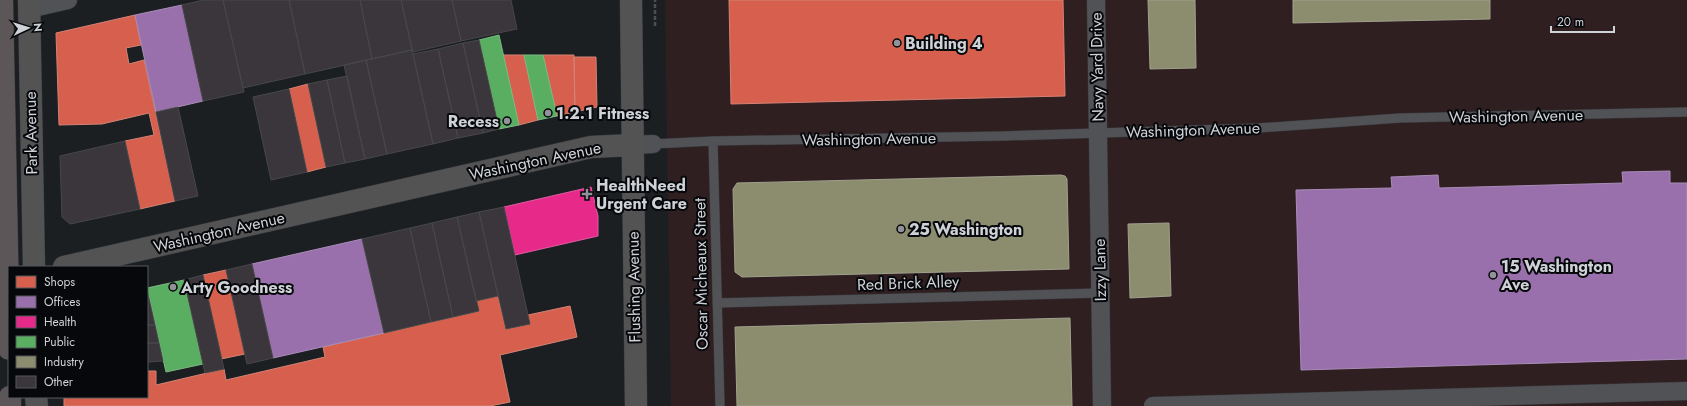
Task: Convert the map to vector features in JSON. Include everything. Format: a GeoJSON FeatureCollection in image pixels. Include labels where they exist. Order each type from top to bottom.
{"type":"FeatureCollection","features":[{"type":"Feature","properties":{"kind":"highway"},"geometry":{"type":"LineString","coordinates":[[2,0],[8,299]]}},
{"type":"Feature","properties":{"kind":"main road","name":"Flushing Avenue"},"geometry":{"type":"LineString","coordinates":[[631,0],[643,145],[636,406]]}},
{"type":"Feature","properties":{"kind":"main road","name":"Park Avenue"},"geometry":{"type":"LineString","coordinates":[[29,4],[34,266]]}},
{"type":"Feature","properties":{"kind":"main road","name":"Washington Avenue"},"geometry":{"type":"LineString","coordinates":[[68,266],[591,147],[643,145]]}},
{"type":"Feature","properties":{"kind":"street"},"geometry":{"type":"LineString","coordinates":[[29,4],[68,0]]}},
{"type":"Feature","properties":{"kind":"street","name":"Navy Yard Drive"},"geometry":{"type":"LineString","coordinates":[[1096,0],[1097,134]]}},
{"type":"Feature","properties":{"kind":"street","name":"Izzy Lane"},"geometry":{"type":"LineString","coordinates":[[1097,134],[1102,406]]}},
{"type":"Feature","properties":{"kind":"street"},"geometry":{"type":"LineString","coordinates":[[1153,406],[1687,391]]}},
{"type":"Feature","properties":{"kind":"lane","name":"Washington Avenue"},"geometry":{"type":"LineString","coordinates":[[643,145],[713,141],[1097,134],[1259,128],[1400,118],[1687,112]]}},
{"type":"Feature","properties":{"kind":"lane","name":"Oscar Micheaux Street"},"geometry":{"type":"LineString","coordinates":[[713,141],[720,406]]}},
{"type":"Feature","properties":{"kind":"lane","name":"Red Brick Alley"},"geometry":{"type":"LineString","coordinates":[[717,303],[1100,293]]}},
{"type":"Feature","properties":{"kind":"shaded area"},"geometry":{"type":"Polygon","coordinates":[[[665,0],[1687,0],[1687,406],[671,406],[665,0]]]}},
{"type":"Feature","properties":{"kind":"building: Shops","name":"Building 4"},"geometry":{"type":"Polygon","coordinates":[[[729,0],[1063,0],[1065,96],[731,104],[729,0]]]}},
{"type":"Feature","properties":{"kind":"building: Shops"},"geometry":{"type":"Polygon","coordinates":[[[135,15],[141,45],[126,48],[129,64],[144,60],[175,201],[140,209],[125,141],[154,135],[149,113],[102,124],[59,125],[56,33],[135,15]]]}},
{"type":"Feature","properties":{"kind":"building: Shops"},"geometry":{"type":"Polygon","coordinates":[[[503,55],[524,55],[538,120],[519,125],[503,55]]]}},
{"type":"Feature","properties":{"kind":"building: Shops"},"geometry":{"type":"Polygon","coordinates":[[[543,55],[574,55],[575,112],[557,116],[543,55]]]}},
{"type":"Feature","properties":{"kind":"building: Shops"},"geometry":{"type":"Polygon","coordinates":[[[574,57],[596,57],[597,107],[575,112],[574,57]]]}},
{"type":"Feature","properties":{"kind":"building: Shops"},"geometry":{"type":"Polygon","coordinates":[[[308,84],[326,167],[307,172],[289,89],[308,84]]]}},
{"type":"Feature","properties":{"kind":"building: Shops"},"geometry":{"type":"Polygon","coordinates":[[[226,270],[245,354],[221,359],[203,275],[226,270]]]}},
{"type":"Feature","properties":{"kind":"building: Shops"},"geometry":{"type":"Polygon","coordinates":[[[498,296],[506,329],[530,324],[528,315],[570,306],[577,337],[500,355],[510,402],[490,406],[64,406],[64,398],[148,398],[148,371],[156,371],[156,385],[224,369],[226,380],[325,357],[323,347],[479,311],[476,301],[498,296]]]}},
{"type":"Feature","properties":{"kind":"building: Offices"},"geometry":{"type":"Polygon","coordinates":[[[182,5],[203,101],[156,112],[135,15],[182,5]]]}},
{"type":"Feature","properties":{"kind":"building: Offices","name":"15 Washington Ave"},"geometry":{"type":"Polygon","coordinates":[[[1670,171],[1670,183],[1687,183],[1687,359],[1301,370],[1296,190],[1392,188],[1391,177],[1438,175],[1439,188],[1623,183],[1622,172],[1670,171]]]}},
{"type":"Feature","properties":{"kind":"building: Offices"},"geometry":{"type":"Polygon","coordinates":[[[362,239],[384,333],[273,358],[252,264],[362,239]]]}},
{"type":"Feature","properties":{"kind":"building: Health"},"geometry":{"type":"Polygon","coordinates":[[[591,187],[598,216],[598,236],[515,255],[504,207],[591,187]]]}},
{"type":"Feature","properties":{"kind":"building: Public"},"geometry":{"type":"Polygon","coordinates":[[[499,35],[519,125],[499,129],[479,40],[499,35]]]}},
{"type":"Feature","properties":{"kind":"building: Public"},"geometry":{"type":"Polygon","coordinates":[[[524,55],[543,55],[557,116],[538,120],[524,55]]]}},
{"type":"Feature","properties":{"kind":"building: Public"},"geometry":{"type":"Polygon","coordinates":[[[184,280],[203,364],[166,372],[148,288],[184,280]]]}},
{"type":"Feature","properties":{"kind":"building: Industry"},"geometry":{"type":"Polygon","coordinates":[[[1148,0],[1195,0],[1196,68],[1150,69],[1148,0]]]}},
{"type":"Feature","properties":{"kind":"building: Industry"},"geometry":{"type":"Polygon","coordinates":[[[1293,0],[1490,0],[1490,19],[1293,23],[1293,0]]]}},
{"type":"Feature","properties":{"kind":"building: Industry","name":"25 Washington"},"geometry":{"type":"Polygon","coordinates":[[[1065,176],[1067,179],[1069,269],[742,277],[735,272],[733,189],[737,183],[1065,176]]]}},
{"type":"Feature","properties":{"kind":"building: Industry"},"geometry":{"type":"Polygon","coordinates":[[[1169,223],[1171,296],[1130,298],[1128,224],[1169,223]]]}},
{"type":"Feature","properties":{"kind":"building: Industry"},"geometry":{"type":"Polygon","coordinates":[[[1070,318],[1072,406],[737,406],[735,327],[1070,318]]]}},
{"type":"Feature","properties":{"kind":"building: Other"},"geometry":{"type":"Polygon","coordinates":[[[203,0],[223,0],[244,92],[203,101],[182,5],[203,0]]]}},
{"type":"Feature","properties":{"kind":"building: Other"},"geometry":{"type":"Polygon","coordinates":[[[223,0],[289,0],[305,74],[243,88],[223,0]]]}},
{"type":"Feature","properties":{"kind":"building: Other"},"geometry":{"type":"Polygon","coordinates":[[[289,0],[360,0],[372,59],[305,74],[289,0]]]}},
{"type":"Feature","properties":{"kind":"building: Other"},"geometry":{"type":"Polygon","coordinates":[[[360,0],[401,0],[412,50],[372,59],[360,0]]]}},
{"type":"Feature","properties":{"kind":"building: Other"},"geometry":{"type":"Polygon","coordinates":[[[401,0],[452,0],[461,41],[413,52],[401,0]]]}},
{"type":"Feature","properties":{"kind":"building: Other"},"geometry":{"type":"Polygon","coordinates":[[[452,0],[511,0],[517,29],[461,41],[452,0]]]}},
{"type":"Feature","properties":{"kind":"building: Other"},"geometry":{"type":"Polygon","coordinates":[[[479,40],[499,129],[483,133],[463,43],[479,40]]]}},
{"type":"Feature","properties":{"kind":"building: Other"},"geometry":{"type":"Polygon","coordinates":[[[463,43],[483,133],[458,138],[438,49],[463,43]]]}},
{"type":"Feature","properties":{"kind":"building: Other"},"geometry":{"type":"Polygon","coordinates":[[[438,49],[458,138],[433,144],[413,54],[438,49]]]}},
{"type":"Feature","properties":{"kind":"building: Other"},"geometry":{"type":"Polygon","coordinates":[[[412,50],[433,144],[387,154],[366,60],[412,50]]]}},
{"type":"Feature","properties":{"kind":"building: Other"},"geometry":{"type":"Polygon","coordinates":[[[366,60],[387,154],[365,159],[344,65],[366,60]]]}},
{"type":"Feature","properties":{"kind":"building: Other"},"geometry":{"type":"Polygon","coordinates":[[[347,76],[365,159],[345,163],[327,80],[347,76]]]}},
{"type":"Feature","properties":{"kind":"building: Other"},"geometry":{"type":"Polygon","coordinates":[[[327,80],[345,163],[326,167],[308,84],[327,80]]]}},
{"type":"Feature","properties":{"kind":"building: Other"},"geometry":{"type":"Polygon","coordinates":[[[289,89],[307,172],[271,180],[253,97],[289,89]]]}},
{"type":"Feature","properties":{"kind":"building: Other"},"geometry":{"type":"Polygon","coordinates":[[[178,107],[198,196],[175,201],[156,112],[178,107]]]}},
{"type":"Feature","properties":{"kind":"building: Other"},"geometry":{"type":"Polygon","coordinates":[[[125,141],[140,209],[70,224],[62,217],[60,156],[125,141]]]}},
{"type":"Feature","properties":{"kind":"building: Other"},"geometry":{"type":"Polygon","coordinates":[[[504,207],[530,324],[506,329],[479,212],[504,207]]]}},
{"type":"Feature","properties":{"kind":"building: Other"},"geometry":{"type":"Polygon","coordinates":[[[479,212],[498,296],[476,301],[457,217],[479,212]]]}},
{"type":"Feature","properties":{"kind":"building: Other"},"geometry":{"type":"Polygon","coordinates":[[[457,217],[479,311],[453,317],[432,223],[457,217]]]}},
{"type":"Feature","properties":{"kind":"building: Other"},"geometry":{"type":"Polygon","coordinates":[[[432,223],[453,317],[431,322],[410,228],[432,223]]]}},
{"type":"Feature","properties":{"kind":"building: Other"},"geometry":{"type":"Polygon","coordinates":[[[410,228],[431,322],[384,333],[362,239],[410,228]]]}},
{"type":"Feature","properties":{"kind":"building: Other"},"geometry":{"type":"Polygon","coordinates":[[[252,264],[273,358],[247,364],[226,270],[252,264]]]}},
{"type":"Feature","properties":{"kind":"building: Other"},"geometry":{"type":"Polygon","coordinates":[[[203,275],[224,369],[205,373],[184,280],[203,275]]]}},
{"type":"Feature","properties":{"kind":"building: Other"},"geometry":{"type":"Polygon","coordinates":[[[148,294],[155,325],[148,325],[148,294]]]}},
{"type":"Feature","properties":{"kind":"building: Other"},"geometry":{"type":"Polygon","coordinates":[[[148,325],[155,325],[159,343],[148,343],[148,325]]]}},
{"type":"Feature","properties":{"kind":"building: Other"},"geometry":{"type":"Polygon","coordinates":[[[148,343],[159,343],[163,361],[148,362],[148,343]]]}},
{"type":"Feature","properties":{"kind":"place","name":"Building 4"},"geometry":{"type":"Point","coordinates":[897,43]}},
{"type":"Feature","properties":{"kind":"place","name":"1.2.1 Fitness"},"geometry":{"type":"Point","coordinates":[548,113]}},
{"type":"Feature","properties":{"kind":"place","name":"Recess"},"geometry":{"type":"Point","coordinates":[507,121]}},
{"type":"Feature","properties":{"kind":"place","name":"HealthNeed Urgent Care"},"geometry":{"type":"Point","coordinates":[587,194]}},
{"type":"Feature","properties":{"kind":"place","name":"25 Washington"},"geometry":{"type":"Point","coordinates":[901,229]}},
{"type":"Feature","properties":{"kind":"place","name":"15 Washington Ave"},"geometry":{"type":"Point","coordinates":[1493,275]}},
{"type":"Feature","properties":{"kind":"place","name":"Arty Goodness"},"geometry":{"type":"Point","coordinates":[173,287]}}]}
